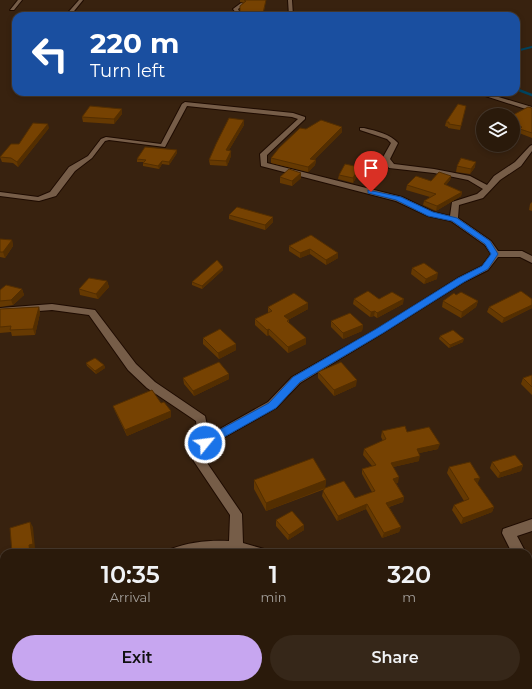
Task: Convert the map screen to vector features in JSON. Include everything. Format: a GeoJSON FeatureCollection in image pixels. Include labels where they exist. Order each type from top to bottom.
{"type":"FeatureCollection","features":[{"type":"Feature","properties":{"kind":"street"},"geometry":{"type":"LineString","coordinates":[[12,9],[20,0]]}},
{"type":"Feature","properties":{"kind":"street"},"geometry":{"type":"LineString","coordinates":[[70,12],[81,0]]}},
{"type":"Feature","properties":{"kind":"street"},"geometry":{"type":"LineString","coordinates":[[290,0],[291,12]]}},
{"type":"Feature","properties":{"kind":"street"},"geometry":{"type":"LineString","coordinates":[[237,12],[235,9],[243,4]]}},
{"type":"Feature","properties":{"kind":"street"},"geometry":{"type":"LineString","coordinates":[[489,96],[532,109]]}},
{"type":"Feature","properties":{"kind":"street"},"geometry":{"type":"LineString","coordinates":[[0,194],[39,199],[53,194],[72,170],[90,157],[103,140],[108,138],[163,146],[186,104],[293,115],[303,118],[263,154],[264,164],[399,199],[431,214],[454,219],[488,243],[494,254]]}},
{"type":"Feature","properties":{"kind":"street"},"geometry":{"type":"LineString","coordinates":[[362,129],[388,138],[395,143],[386,159],[392,166],[434,171],[470,178],[487,188]]}},
{"type":"Feature","properties":{"kind":"street"},"geometry":{"type":"LineString","coordinates":[[454,219],[456,204],[480,196],[497,178],[518,164],[532,147]]}},
{"type":"Feature","properties":{"kind":"street"},"geometry":{"type":"LineString","coordinates":[[494,254],[522,254],[532,260]]}},
{"type":"Feature","properties":{"kind":"street"},"geometry":{"type":"LineString","coordinates":[[236,548],[236,514],[197,457],[205,443],[272,405],[296,380],[380,331],[461,280],[485,268],[494,254]]}},
{"type":"Feature","properties":{"kind":"street"},"geometry":{"type":"LineString","coordinates":[[0,311],[52,307],[92,312],[132,367],[151,385],[201,419],[205,443]]}},
{"type":"Feature","properties":{"kind":"street"},"geometry":{"type":"LineString","coordinates":[[517,549],[508,532],[532,525]]}},
{"type":"Feature","properties":{"kind":"street"},"geometry":{"type":"LineString","coordinates":[[192,549],[241,549]]}},
{"type":"Feature","properties":{"kind":"building"},"geometry":{"type":"Polygon","coordinates":[[[244,0],[266,0],[263,12],[240,12],[240,6],[246,1],[244,0]]]}},
{"type":"Feature","properties":{"kind":"building"},"geometry":{"type":"Polygon","coordinates":[[[458,104],[466,106],[461,126],[446,122],[458,104]]]}},
{"type":"Feature","properties":{"kind":"building"},"geometry":{"type":"Polygon","coordinates":[[[90,106],[122,109],[114,119],[82,117],[90,106]]]}},
{"type":"Feature","properties":{"kind":"building"},"geometry":{"type":"Polygon","coordinates":[[[528,107],[532,108],[532,133],[520,129],[522,127],[520,127],[520,111],[528,107]]]}},
{"type":"Feature","properties":{"kind":"building"},"geometry":{"type":"Polygon","coordinates":[[[229,118],[244,120],[226,150],[231,151],[226,161],[209,160],[216,144],[229,118]]]}},
{"type":"Feature","properties":{"kind":"building"},"geometry":{"type":"Polygon","coordinates":[[[321,120],[342,127],[310,159],[316,160],[308,167],[271,158],[300,128],[306,129],[321,120]]]}},
{"type":"Feature","properties":{"kind":"building"},"geometry":{"type":"Polygon","coordinates":[[[33,123],[48,124],[17,162],[11,158],[0,157],[11,144],[19,144],[33,123]]]}},
{"type":"Feature","properties":{"kind":"building"},"geometry":{"type":"Polygon","coordinates":[[[145,147],[177,150],[169,162],[162,161],[158,166],[143,163],[146,160],[137,159],[145,147]]]}},
{"type":"Feature","properties":{"kind":"building"},"geometry":{"type":"Polygon","coordinates":[[[367,152],[378,154],[371,174],[357,171],[353,178],[339,175],[345,164],[359,167],[364,161],[367,152]]]}},
{"type":"Feature","properties":{"kind":"building"},"geometry":{"type":"Polygon","coordinates":[[[461,158],[476,162],[471,169],[457,166],[461,158]]]}},
{"type":"Feature","properties":{"kind":"building"},"geometry":{"type":"Polygon","coordinates":[[[289,169],[301,173],[292,181],[280,177],[289,169]]]}},
{"type":"Feature","properties":{"kind":"building"},"geometry":{"type":"Polygon","coordinates":[[[439,172],[451,176],[444,184],[462,192],[437,206],[424,201],[436,194],[407,185],[416,176],[431,181],[439,172]]]}},
{"type":"Feature","properties":{"kind":"building"},"geometry":{"type":"Polygon","coordinates":[[[237,207],[273,217],[265,225],[229,215],[237,207]]]}},
{"type":"Feature","properties":{"kind":"building"},"geometry":{"type":"Polygon","coordinates":[[[311,235],[338,253],[326,260],[310,249],[300,253],[289,246],[311,235]]]}},
{"type":"Feature","properties":{"kind":"building"},"geometry":{"type":"Polygon","coordinates":[[[0,239],[12,240],[3,252],[0,252],[0,239]]]}},
{"type":"Feature","properties":{"kind":"building"},"geometry":{"type":"Polygon","coordinates":[[[217,260],[223,267],[202,286],[192,282],[217,260]]]}},
{"type":"Feature","properties":{"kind":"building"},"geometry":{"type":"Polygon","coordinates":[[[424,263],[438,273],[426,279],[412,268],[424,263]]]}},
{"type":"Feature","properties":{"kind":"building"},"geometry":{"type":"Polygon","coordinates":[[[89,278],[107,281],[96,294],[79,289],[89,278]]]}},
{"type":"Feature","properties":{"kind":"building"},"geometry":{"type":"Polygon","coordinates":[[[6,285],[22,289],[11,300],[0,301],[0,290],[6,285]]]}},
{"type":"Feature","properties":{"kind":"building"},"geometry":{"type":"Polygon","coordinates":[[[368,291],[379,299],[392,292],[404,299],[377,313],[375,311],[371,312],[354,299],[368,291]]]}},
{"type":"Feature","properties":{"kind":"building"},"geometry":{"type":"Polygon","coordinates":[[[521,291],[532,299],[532,305],[504,318],[489,307],[521,291]]]}},
{"type":"Feature","properties":{"kind":"building"},"geometry":{"type":"Polygon","coordinates":[[[461,292],[478,301],[462,312],[443,301],[454,293],[456,295],[461,292]]]}},
{"type":"Feature","properties":{"kind":"building"},"geometry":{"type":"Polygon","coordinates":[[[294,293],[308,303],[284,316],[289,320],[287,321],[306,338],[288,347],[269,329],[267,330],[255,319],[272,311],[268,307],[294,293]]]}},
{"type":"Feature","properties":{"kind":"building"},"geometry":{"type":"Polygon","coordinates":[[[39,307],[33,329],[10,330],[11,326],[0,327],[0,309],[39,307]]]}},
{"type":"Feature","properties":{"kind":"building"},"geometry":{"type":"Polygon","coordinates":[[[350,313],[363,325],[343,333],[331,321],[350,313]]]}},
{"type":"Feature","properties":{"kind":"building"},"geometry":{"type":"Polygon","coordinates":[[[220,329],[236,344],[218,353],[203,338],[220,329]]]}},
{"type":"Feature","properties":{"kind":"building"},"geometry":{"type":"Polygon","coordinates":[[[453,330],[464,339],[450,345],[440,336],[453,330]]]}},
{"type":"Feature","properties":{"kind":"building"},"geometry":{"type":"Polygon","coordinates":[[[95,358],[104,365],[95,371],[86,363],[95,358]]]}},
{"type":"Feature","properties":{"kind":"building"},"geometry":{"type":"Polygon","coordinates":[[[219,362],[229,374],[193,391],[183,378],[219,362]]]}},
{"type":"Feature","properties":{"kind":"building"},"geometry":{"type":"Polygon","coordinates":[[[341,362],[357,380],[334,390],[318,372],[341,362]]]}},
{"type":"Feature","properties":{"kind":"building"},"geometry":{"type":"Polygon","coordinates":[[[532,375],[532,387],[523,378],[532,375]]]}},
{"type":"Feature","properties":{"kind":"building"},"geometry":{"type":"Polygon","coordinates":[[[152,390],[161,403],[164,402],[171,411],[125,430],[113,406],[152,390]]]}},
{"type":"Feature","properties":{"kind":"building"},"geometry":{"type":"Polygon","coordinates":[[[405,426],[407,432],[429,427],[440,444],[417,449],[420,456],[391,463],[399,477],[393,479],[404,497],[386,503],[401,527],[384,533],[367,504],[338,516],[323,491],[325,488],[344,481],[355,498],[375,491],[362,469],[376,465],[364,449],[386,439],[382,431],[405,426]]]}},
{"type":"Feature","properties":{"kind":"building"},"geometry":{"type":"Polygon","coordinates":[[[515,455],[523,465],[500,473],[492,462],[515,455]]]}},
{"type":"Feature","properties":{"kind":"building"},"geometry":{"type":"Polygon","coordinates":[[[313,458],[326,480],[266,503],[254,480],[313,458]]]}},
{"type":"Feature","properties":{"kind":"building"},"geometry":{"type":"Polygon","coordinates":[[[470,462],[480,478],[474,479],[494,507],[463,518],[454,505],[469,499],[449,467],[470,462]]]}},
{"type":"Feature","properties":{"kind":"building"},"geometry":{"type":"Polygon","coordinates":[[[292,511],[304,525],[289,535],[276,520],[292,511]]]}},
{"type":"Feature","properties":{"kind":"building"},"geometry":{"type":"Polygon","coordinates":[[[30,522],[33,544],[29,545],[30,549],[12,549],[10,528],[30,522]]]}},
{"type":"Feature","properties":{"kind":"waterway"},"geometry":{"type":"LineString","coordinates":[[520,50],[532,47]]}},
{"type":"Feature","properties":{"kind":"waterway"},"geometry":{"type":"LineString","coordinates":[[520,90],[532,95]]}},
{"type":"Feature","properties":{"kind":"route"},"geometry":{"type":"LineString","coordinates":[[205,443],[272,405],[296,380],[380,331],[461,280],[485,268],[494,254],[488,243],[454,219],[431,214],[399,199],[371,192]]}}]}
